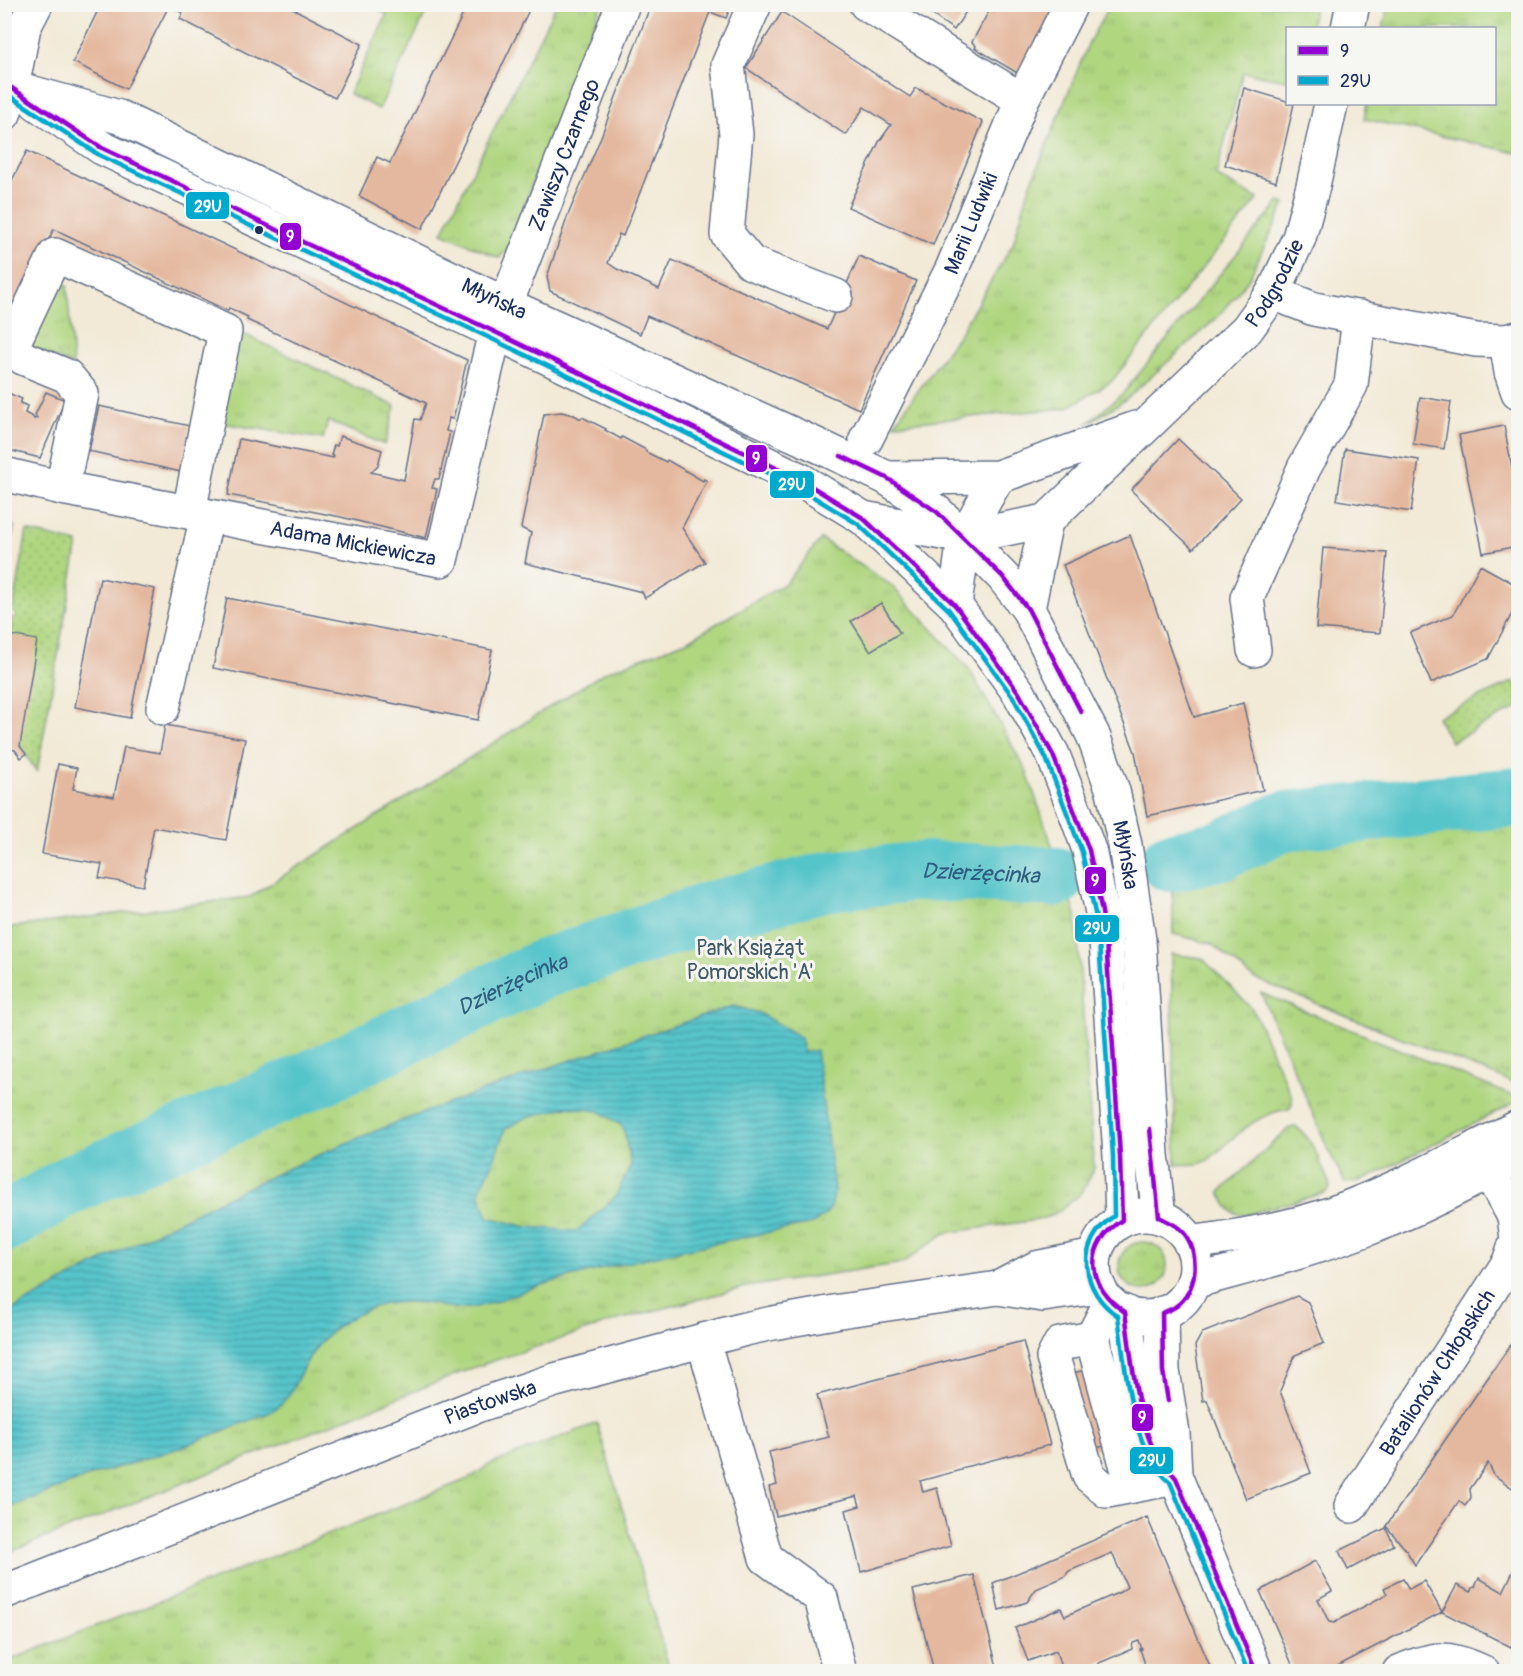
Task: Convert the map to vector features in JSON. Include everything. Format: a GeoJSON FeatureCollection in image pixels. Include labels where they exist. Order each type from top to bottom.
{"type":"FeatureCollection","features":[{"type":"Feature","properties":{"kind":"street"},"geometry":{"type":"LineString","coordinates":[[7,95],[24,27],[36,4]]}},
{"type":"Feature","properties":{"kind":"street","name":"Zawiszy Czarnego"},"geometry":{"type":"LineString","coordinates":[[500,318],[623,4]]}},
{"type":"Feature","properties":{"kind":"street"},"geometry":{"type":"LineString","coordinates":[[755,4],[728,64],[736,134],[727,234],[751,263],[836,296]]}},
{"type":"Feature","properties":{"kind":"street"},"geometry":{"type":"LineString","coordinates":[[866,4],[1022,100]]}},
{"type":"Feature","properties":{"kind":"street","name":"Marii Ludwiki"},"geometry":{"type":"LineString","coordinates":[[866,439],[952,268],[1022,100],[1071,4]]}},
{"type":"Feature","properties":{"kind":"street"},"geometry":{"type":"LineString","coordinates":[[1348,27],[1353,4]]}},
{"type":"Feature","properties":{"kind":"street","name":"Młyńska"},"geometry":{"type":"LineString","coordinates":[[7,95],[119,117],[500,318],[801,480],[863,518],[955,605],[1025,704],[1053,755],[1089,850],[1106,940],[1122,1220]]}},
{"type":"Feature","properties":{"kind":"street","name":"Podgrodzie"},"geometry":{"type":"LineString","coordinates":[[1046,521],[1247,328],[1273,293],[1299,238],[1331,105]]}},
{"type":"Feature","properties":{"kind":"street"},"geometry":{"type":"LineString","coordinates":[[62,488],[82,394],[67,376],[23,358],[12,346],[55,255],[225,331],[198,514],[163,708]]}},
{"type":"Feature","properties":{"kind":"street"},"geometry":{"type":"LineString","coordinates":[[1273,293],[1314,309],[1476,340],[1512,339],[1511,372],[1518,392]]}},
{"type":"Feature","properties":{"kind":"street"},"geometry":{"type":"LineString","coordinates":[[1254,650],[1247,598],[1304,468],[1351,385],[1359,317]]}},
{"type":"Feature","properties":{"kind":"street","name":"Młyńska"},"geometry":{"type":"LineString","coordinates":[[500,318],[819,446],[887,478],[937,512],[964,537],[1003,577],[1028,609],[1093,735],[1113,791],[1125,845],[1139,940],[1152,1155],[1159,1217]]}},
{"type":"Feature","properties":{"kind":"street","name":"Adama Mickiewicza"},"geometry":{"type":"LineString","coordinates":[[4,474],[62,488],[441,560],[500,318]]}},
{"type":"Feature","properties":{"kind":"street","name":"Podgrodzie"},"geometry":{"type":"LineString","coordinates":[[887,478],[998,477],[1149,423]]}},
{"type":"Feature","properties":{"kind":"street"},"geometry":{"type":"LineString","coordinates":[[955,605],[964,537],[998,477]]}},
{"type":"Feature","properties":{"kind":"street","name":"Młyńska"},"geometry":{"type":"LineString","coordinates":[[863,518],[964,537]]}},
{"type":"Feature","properties":{"kind":"street"},"geometry":{"type":"LineString","coordinates":[[964,537],[1046,521],[1028,609]]}},
{"type":"Feature","properties":{"kind":"street"},"geometry":{"type":"LineString","coordinates":[[1190,1243],[1246,1235],[1328,1215],[1412,1179],[1518,1127]]}},
{"type":"Feature","properties":{"kind":"street"},"geometry":{"type":"LineString","coordinates":[[1193,1282],[1324,1244],[1367,1229],[1518,1157]]}},
{"type":"Feature","properties":{"kind":"street","name":"Batalionów Chłopskich"},"geometry":{"type":"LineString","coordinates":[[1351,1506],[1509,1262],[1517,1239],[1516,1215],[1489,1172]]}},
{"type":"Feature","properties":{"kind":"street"},"geometry":{"type":"LineString","coordinates":[[1107,1289],[1144,1316],[1162,1313],[1176,1306],[1186,1295],[1193,1282],[1196,1262],[1190,1243],[1183,1232],[1172,1223],[1147,1215],[1122,1220],[1109,1229],[1100,1241],[1107,1289],[1147,1428],[1159,1458],[1176,1478],[1256,1671]]}},
{"type":"Feature","properties":{"kind":"street","name":"Piastowska"},"geometry":{"type":"LineString","coordinates":[[4,1592],[479,1405],[545,1383],[773,1323],[998,1288],[1036,1268],[1107,1289]]}},
{"type":"Feature","properties":{"kind":"street"},"geometry":{"type":"LineString","coordinates":[[1107,1289],[1092,1338],[1132,1486]]}},
{"type":"Feature","properties":{"kind":"street"},"geometry":{"type":"LineString","coordinates":[[1162,1313],[1163,1371],[1173,1433],[1176,1478]]}},
{"type":"Feature","properties":{"kind":"street"},"geometry":{"type":"LineString","coordinates":[[1092,1338],[1060,1344],[1053,1358],[1089,1476],[1107,1491],[1176,1478]]}},
{"type":"Feature","properties":{"kind":"street"},"geometry":{"type":"LineString","coordinates":[[703,1341],[766,1558],[821,1598],[840,1671]]}},
{"type":"Feature","properties":{"kind":"street"},"geometry":{"type":"LineString","coordinates":[[1399,1671],[1437,1659],[1455,1661],[1483,1671]]}},
{"type":"Feature","properties":{"kind":"green space"},"geometry":{"type":"Polygon","coordinates":[[[1389,4],[1518,5],[1518,153],[1364,119],[1367,105],[1496,105],[1496,27],[1383,27],[1389,4]]]}},
{"type":"Feature","properties":{"kind":"green space"},"geometry":{"type":"Polygon","coordinates":[[[369,5],[430,5],[379,109],[349,94],[387,14],[369,5]]]}},
{"type":"Feature","properties":{"kind":"green space"},"geometry":{"type":"Polygon","coordinates":[[[556,5],[601,5],[507,250],[499,258],[442,233],[556,5]]]}},
{"type":"Feature","properties":{"kind":"green space"},"geometry":{"type":"Polygon","coordinates":[[[1110,5],[1315,5],[1310,27],[1286,27],[1286,80],[1243,72],[1216,176],[1258,199],[1111,382],[1067,408],[894,424],[960,333],[1013,244],[1030,186],[1089,42],[1110,5]]]}},
{"type":"Feature","properties":{"kind":"green space"},"geometry":{"type":"Polygon","coordinates":[[[1279,202],[1285,204],[1248,280],[1217,318],[1125,400],[1087,424],[1124,392],[1279,202]]]}},
{"type":"Feature","properties":{"kind":"green space"},"geometry":{"type":"Polygon","coordinates":[[[52,277],[67,285],[73,365],[32,348],[25,336],[52,277]]]}},
{"type":"Feature","properties":{"kind":"green space"},"geometry":{"type":"Polygon","coordinates":[[[237,331],[395,406],[385,445],[328,421],[323,439],[221,423],[237,331]]]}},
{"type":"Feature","properties":{"kind":"green space"},"geometry":{"type":"Polygon","coordinates":[[[4,523],[14,526],[5,576],[4,523]]]}},
{"type":"Feature","properties":{"kind":"green space"},"geometry":{"type":"Polygon","coordinates":[[[27,531],[78,543],[37,772],[20,746],[10,635],[13,619],[16,617],[13,611],[27,531]]]}},
{"type":"Feature","properties":{"kind":"green space","name":"Park Książąt Pomorskich 'A'"},"geometry":{"type":"Polygon","coordinates":[[[821,539],[891,585],[969,669],[1026,770],[1076,915],[1094,1168],[1078,1196],[1059,1211],[1037,1220],[945,1233],[903,1263],[746,1287],[618,1320],[475,1367],[5,1554],[5,928],[250,897],[605,672],[689,640],[786,583],[821,539]]]}},
{"type":"Feature","properties":{"kind":"green space"},"geometry":{"type":"Polygon","coordinates":[[[1514,681],[1518,690],[1518,707],[1451,742],[1437,717],[1514,681]]]}},
{"type":"Feature","properties":{"kind":"green space"},"geometry":{"type":"Polygon","coordinates":[[[1518,793],[1518,1085],[1253,978],[1212,944],[1173,934],[1172,844],[1518,793]]]}},
{"type":"Feature","properties":{"kind":"green space"},"geometry":{"type":"Polygon","coordinates":[[[1171,954],[1202,958],[1253,1010],[1292,1097],[1292,1105],[1289,1109],[1254,1122],[1208,1160],[1199,1164],[1176,1165],[1171,954]]]}},
{"type":"Feature","properties":{"kind":"green space"},"geometry":{"type":"Polygon","coordinates":[[[1261,993],[1518,1098],[1518,1101],[1368,1178],[1345,1183],[1328,1149],[1261,993]]]}},
{"type":"Feature","properties":{"kind":"green space"},"geometry":{"type":"Polygon","coordinates":[[[1296,1127],[1312,1144],[1330,1188],[1325,1193],[1245,1215],[1232,1211],[1226,1205],[1220,1192],[1289,1128],[1296,1127]]]}},
{"type":"Feature","properties":{"kind":"green space"},"geometry":{"type":"Polygon","coordinates":[[[1138,1242],[1148,1242],[1163,1252],[1167,1266],[1166,1275],[1157,1286],[1148,1290],[1138,1290],[1123,1280],[1119,1271],[1119,1261],[1129,1246],[1138,1242]]]}},
{"type":"Feature","properties":{"kind":"green space"},"geometry":{"type":"Polygon","coordinates":[[[597,1423],[670,1671],[5,1671],[5,1662],[468,1479],[489,1465],[597,1423]]]}},
{"type":"Feature","properties":{"kind":"water"},"geometry":{"type":"Polygon","coordinates":[[[1310,792],[1351,794],[1402,808],[1307,837],[1284,821],[1286,805],[1310,792]]]}},
{"type":"Feature","properties":{"kind":"water"},"geometry":{"type":"Polygon","coordinates":[[[733,1006],[759,1013],[800,1037],[803,1052],[816,1050],[834,1189],[831,1206],[818,1220],[812,1224],[611,1266],[476,1307],[459,1308],[404,1302],[368,1309],[342,1323],[322,1341],[310,1356],[288,1396],[271,1412],[179,1448],[87,1477],[5,1509],[5,1314],[191,1215],[334,1148],[470,1095],[733,1006]],[[567,1107],[527,1117],[505,1129],[479,1192],[488,1217],[527,1227],[577,1231],[615,1197],[631,1165],[623,1127],[599,1111],[567,1107]]]}},
{"type":"Feature","properties":{"kind":"building"},"geometry":{"type":"Polygon","coordinates":[[[101,4],[284,4],[362,44],[335,98],[180,19],[183,13],[169,6],[126,89],[73,62],[101,4]]]}},
{"type":"Feature","properties":{"kind":"building"},"geometry":{"type":"Polygon","coordinates":[[[468,4],[532,4],[422,229],[359,196],[377,157],[390,163],[468,4]]]}},
{"type":"Feature","properties":{"kind":"building"},"geometry":{"type":"Polygon","coordinates":[[[651,4],[732,4],[726,18],[710,12],[623,236],[619,234],[608,263],[659,289],[672,260],[827,329],[859,256],[916,281],[859,409],[647,316],[640,334],[550,291],[547,277],[568,215],[599,142],[651,4]]]}},
{"type":"Feature","properties":{"kind":"building"},"geometry":{"type":"Polygon","coordinates":[[[917,4],[971,4],[954,30],[917,4]]]}},
{"type":"Feature","properties":{"kind":"building"},"geometry":{"type":"Polygon","coordinates":[[[997,4],[1062,4],[1024,77],[975,48],[972,42],[990,9],[994,12],[997,4]]]}},
{"type":"Feature","properties":{"kind":"building"},"geometry":{"type":"Polygon","coordinates":[[[782,12],[910,97],[916,88],[983,122],[933,245],[848,207],[879,142],[891,125],[864,107],[846,135],[746,68],[782,12]]]}},
{"type":"Feature","properties":{"kind":"building"},"geometry":{"type":"Polygon","coordinates":[[[1244,88],[1286,101],[1286,105],[1294,105],[1276,182],[1225,165],[1244,88]]]}},
{"type":"Feature","properties":{"kind":"building"},"geometry":{"type":"Polygon","coordinates":[[[27,151],[467,360],[453,419],[449,418],[446,431],[450,432],[439,479],[435,479],[432,488],[437,489],[426,538],[341,517],[228,495],[239,439],[333,458],[334,456],[331,455],[334,445],[337,446],[340,436],[382,450],[378,465],[371,472],[404,480],[415,419],[420,420],[426,403],[247,320],[248,317],[229,308],[228,311],[54,229],[4,324],[4,196],[27,151]]]}},
{"type":"Feature","properties":{"kind":"building"},"geometry":{"type":"Polygon","coordinates":[[[4,391],[22,399],[20,403],[27,406],[25,413],[34,419],[37,418],[35,415],[46,392],[65,400],[40,458],[4,449],[4,391]]]}},
{"type":"Feature","properties":{"kind":"building"},"geometry":{"type":"Polygon","coordinates":[[[1420,397],[1451,402],[1444,449],[1413,444],[1420,397]]]}},
{"type":"Feature","properties":{"kind":"building"},"geometry":{"type":"Polygon","coordinates":[[[99,406],[190,426],[181,472],[89,451],[99,406]]]}},
{"type":"Feature","properties":{"kind":"building"},"geometry":{"type":"Polygon","coordinates":[[[561,412],[581,419],[582,417],[646,452],[707,481],[682,528],[705,562],[645,598],[642,592],[525,563],[531,533],[521,528],[544,414],[561,412]]]}},
{"type":"Feature","properties":{"kind":"building"},"geometry":{"type":"Polygon","coordinates":[[[1504,426],[1518,498],[1518,546],[1483,553],[1459,435],[1504,426]]]}},
{"type":"Feature","properties":{"kind":"building"},"geometry":{"type":"Polygon","coordinates":[[[1178,439],[1241,498],[1193,549],[1131,490],[1178,439]]]}},
{"type":"Feature","properties":{"kind":"building"},"geometry":{"type":"Polygon","coordinates":[[[1345,449],[1419,460],[1411,512],[1337,500],[1345,449]]]}},
{"type":"Feature","properties":{"kind":"building"},"geometry":{"type":"Polygon","coordinates":[[[1130,535],[1194,717],[1243,703],[1263,790],[1147,816],[1135,752],[1063,565],[1130,535]]]}},
{"type":"Feature","properties":{"kind":"building"},"geometry":{"type":"Polygon","coordinates":[[[1323,548],[1387,553],[1380,633],[1316,628],[1323,548]]]}},
{"type":"Feature","properties":{"kind":"building"},"geometry":{"type":"Polygon","coordinates":[[[1480,565],[1518,586],[1518,602],[1488,659],[1431,683],[1410,633],[1453,615],[1480,565]]]}},
{"type":"Feature","properties":{"kind":"building"},"geometry":{"type":"Polygon","coordinates":[[[100,578],[155,589],[130,718],[75,707],[100,578]]]}},
{"type":"Feature","properties":{"kind":"building"},"geometry":{"type":"Polygon","coordinates":[[[227,598],[492,650],[478,720],[213,668],[227,598]]]}},
{"type":"Feature","properties":{"kind":"building"},"geometry":{"type":"Polygon","coordinates":[[[881,603],[900,633],[870,651],[851,621],[881,603]]]}},
{"type":"Feature","properties":{"kind":"building"},"geometry":{"type":"Polygon","coordinates":[[[4,616],[13,618],[10,635],[37,640],[20,746],[26,754],[21,758],[15,750],[4,748],[4,616]]]}},
{"type":"Feature","properties":{"kind":"building"},"geometry":{"type":"Polygon","coordinates":[[[165,725],[245,739],[226,840],[154,827],[143,886],[99,878],[102,864],[42,854],[58,764],[77,768],[73,789],[114,797],[124,747],[160,753],[165,725]]]}},
{"type":"Feature","properties":{"kind":"building"},"geometry":{"type":"Polygon","coordinates":[[[1297,1296],[1308,1302],[1324,1343],[1295,1355],[1280,1391],[1311,1473],[1246,1499],[1207,1400],[1203,1401],[1195,1346],[1202,1333],[1297,1296]]]}},
{"type":"Feature","properties":{"kind":"building"},"geometry":{"type":"Polygon","coordinates":[[[1518,1334],[1518,1430],[1514,1438],[1515,1444],[1518,1444],[1518,1492],[1494,1475],[1488,1463],[1470,1489],[1471,1498],[1465,1506],[1459,1501],[1415,1565],[1386,1526],[1518,1334]]]}},
{"type":"Feature","properties":{"kind":"building"},"geometry":{"type":"Polygon","coordinates":[[[1023,1341],[1050,1445],[920,1481],[923,1492],[937,1488],[951,1546],[861,1572],[846,1510],[860,1506],[857,1496],[776,1516],[769,1487],[777,1485],[769,1452],[829,1437],[817,1395],[1023,1341]]]}},
{"type":"Feature","properties":{"kind":"building"},"geometry":{"type":"Polygon","coordinates":[[[1105,1365],[1109,1445],[1092,1449],[1057,1377],[1105,1365]]]}},
{"type":"Feature","properties":{"kind":"building"},"geometry":{"type":"Polygon","coordinates":[[[1147,1517],[1212,1671],[1152,1671],[1144,1667],[1139,1641],[1133,1643],[1132,1649],[1099,1663],[1095,1668],[1096,1671],[1062,1671],[1056,1651],[1028,1661],[1015,1628],[1061,1608],[1065,1616],[1127,1587],[1112,1553],[1069,1571],[1064,1577],[1036,1589],[1027,1602],[999,1610],[993,1583],[1147,1517]]]}},
{"type":"Feature","properties":{"kind":"building"},"geometry":{"type":"Polygon","coordinates":[[[1386,1528],[1394,1545],[1348,1570],[1339,1551],[1386,1528]]]}},
{"type":"Feature","properties":{"kind":"building"},"geometry":{"type":"Polygon","coordinates":[[[1315,1561],[1332,1591],[1318,1599],[1329,1622],[1334,1623],[1387,1594],[1384,1588],[1403,1579],[1409,1589],[1424,1581],[1442,1612],[1328,1671],[1295,1671],[1260,1591],[1315,1561]]]}},
{"type":"Feature","properties":{"kind":"building"},"geometry":{"type":"Polygon","coordinates":[[[1518,1561],[1518,1634],[1511,1647],[1442,1612],[1457,1585],[1470,1592],[1479,1578],[1503,1592],[1518,1561]]]}},
{"type":"Feature","properties":{"kind":"building"},"geometry":{"type":"Polygon","coordinates":[[[974,1575],[998,1671],[934,1671],[913,1590],[974,1575]]]}},
{"type":"Feature","properties":{"kind":"waterway","name":"Dzierżęcinka"},"geometry":{"type":"LineString","coordinates":[[1170,862],[1221,850],[1284,821],[1518,797]]}},
{"type":"Feature","properties":{"kind":"waterway","name":"Dzierżęcinka"},"geometry":{"type":"LineString","coordinates":[[4,1223],[76,1182],[327,1073],[543,969],[715,910],[828,881],[925,871],[1056,877]]}},
{"type":"Feature","properties":{"kind":"transit line","name":"9"},"geometry":{"type":"LineString","coordinates":[[4,83],[102,148],[495,332],[801,480],[863,518],[955,605],[1019,693],[1053,755],[1089,850],[1106,940],[1122,1220],[1109,1230],[1100,1242],[1095,1254],[1094,1266],[1103,1291],[1125,1312],[1140,1410],[1152,1446],[1160,1461],[1176,1478],[1256,1672]]}},
{"type":"Feature","properties":{"kind":"transit line","name":"29U"},"geometry":{"type":"LineString","coordinates":[[4,92],[99,155],[492,339],[797,487],[858,524],[949,610],[1013,697],[1046,758],[1082,852],[1099,941],[1113,1156],[1114,1216],[1101,1227],[1093,1239],[1088,1253],[1087,1267],[1096,1294],[1118,1316],[1129,1393],[1139,1433],[1154,1465],[1170,1482],[1248,1672]]}},
{"type":"Feature","properties":{"kind":"transit line","name":"9"},"geometry":{"type":"LineString","coordinates":[[841,456],[887,478],[937,512],[1003,577],[1028,609],[1081,712]]}},
{"type":"Feature","properties":{"kind":"transit line","name":"9"},"geometry":{"type":"LineString","coordinates":[[1150,1129],[1159,1217],[1183,1232],[1193,1250],[1194,1261],[1192,1282],[1188,1292],[1175,1307],[1162,1313],[1163,1371],[1168,1401]]}}]}
